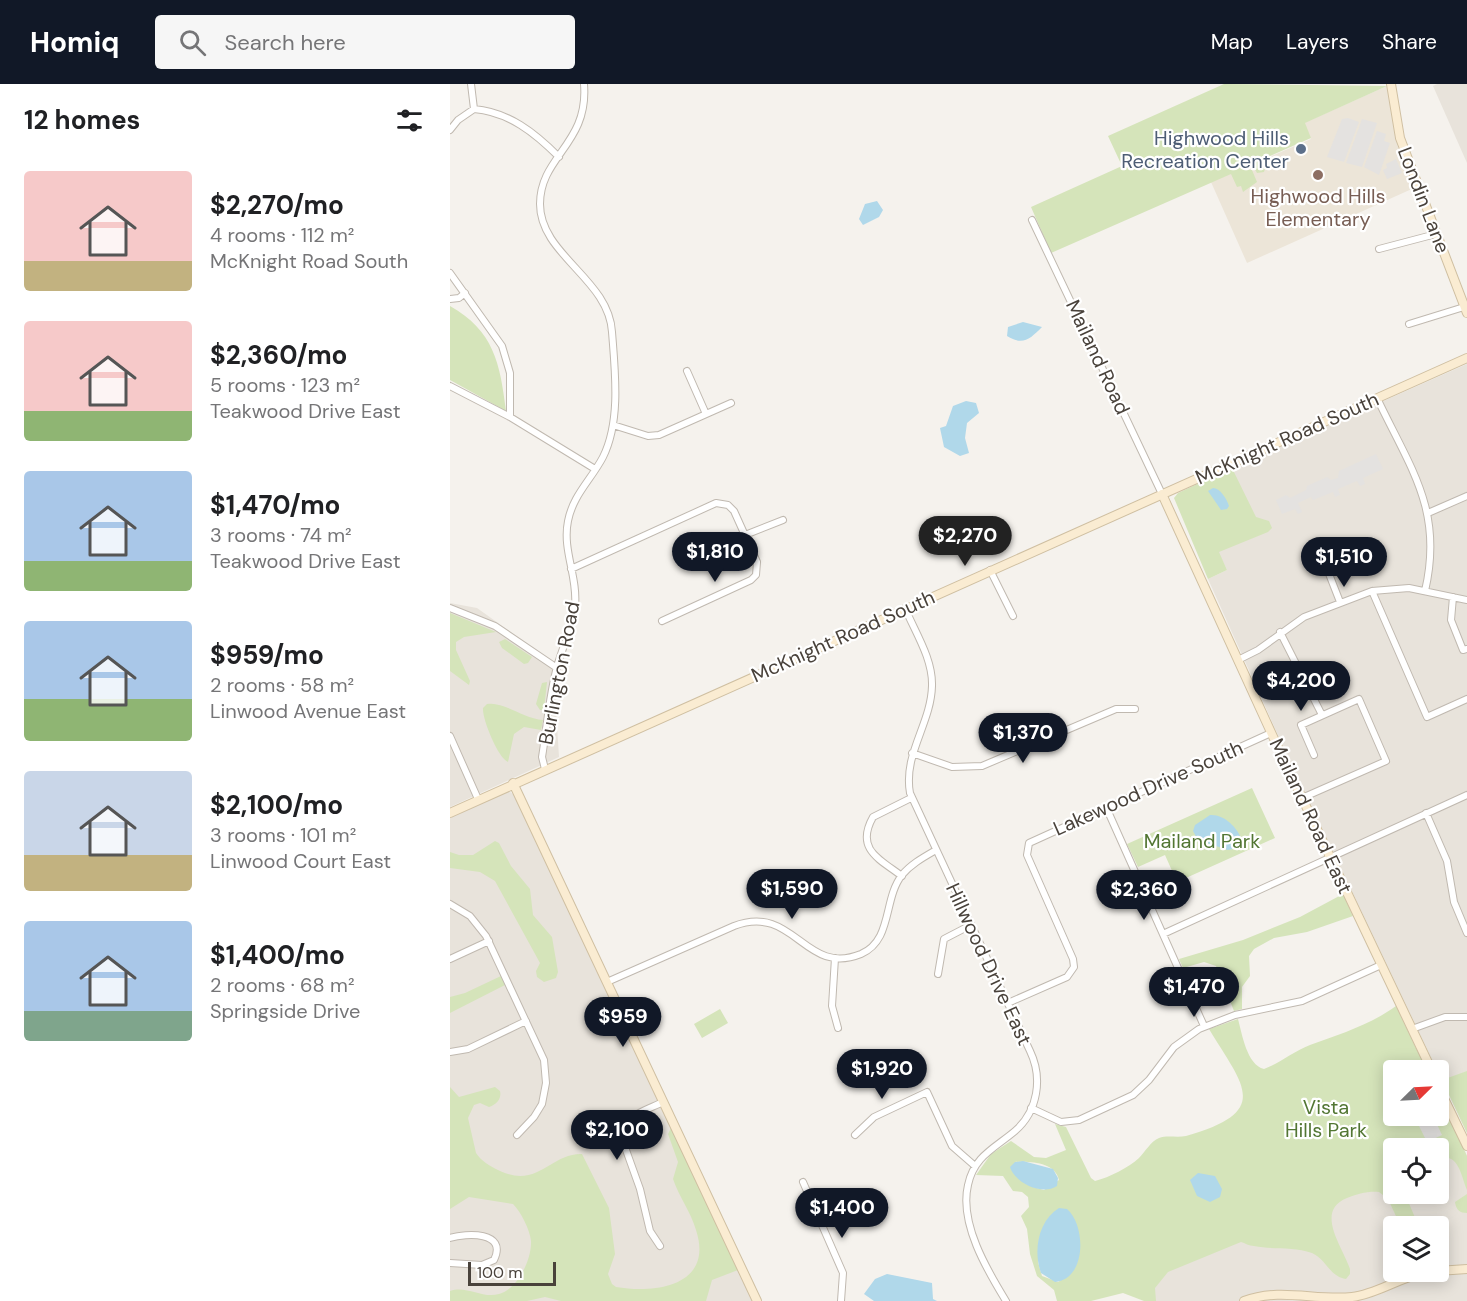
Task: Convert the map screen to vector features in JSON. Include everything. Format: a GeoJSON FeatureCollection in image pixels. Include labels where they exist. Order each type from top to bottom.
{"type":"FeatureCollection","features":[{"type":"Feature","properties":{"kind":"street"},"geometry":{"type":"LineString","coordinates":[[471,84],[474,109]]}},
{"type":"Feature","properties":{"kind":"street","name":"Burlington Road"},"geometry":{"type":"LineString","coordinates":[[545,769],[542,757],[557,668],[575,607],[566,535],[570,510],[576,496],[595,470],[608,443],[613,425],[613,332],[610,315],[598,293],[548,233],[541,213],[540,197],[544,179],[581,123],[584,84]]}},
{"type":"Feature","properties":{"kind":"street","name":"Londin Lane"},"geometry":{"type":"LineString","coordinates":[[1391,84],[1400,138],[1466,310]]}},
{"type":"Feature","properties":{"kind":"street"},"geometry":{"type":"LineString","coordinates":[[450,130],[458,120],[474,109],[486,110],[515,122],[541,140],[559,157]]}},
{"type":"Feature","properties":{"kind":"street","name":"Mailand Road"},"geometry":{"type":"LineString","coordinates":[[1032,220],[1162,494]]}},
{"type":"Feature","properties":{"kind":"street"},"geometry":{"type":"LineString","coordinates":[[1379,249],[1436,234]]}},
{"type":"Feature","properties":{"kind":"street"},"geometry":{"type":"LineString","coordinates":[[450,273],[496,334],[506,356],[510,373],[510,417]]}},
{"type":"Feature","properties":{"kind":"street"},"geometry":{"type":"LineString","coordinates":[[450,299],[459,298],[465,293]]}},
{"type":"Feature","properties":{"kind":"street"},"geometry":{"type":"LineString","coordinates":[[1409,324],[1466,310]]}},
{"type":"Feature","properties":{"kind":"street","name":"McKnight Road South"},"geometry":{"type":"LineString","coordinates":[[450,813],[1467,358]]}},
{"type":"Feature","properties":{"kind":"street"},"geometry":{"type":"LineString","coordinates":[[687,370],[706,414]]}},
{"type":"Feature","properties":{"kind":"street"},"geometry":{"type":"LineString","coordinates":[[450,386],[510,417],[595,470]]}},
{"type":"Feature","properties":{"kind":"street"},"geometry":{"type":"LineString","coordinates":[[1377,398],[1421,492],[1428,513],[1432,549],[1425,591]]}},
{"type":"Feature","properties":{"kind":"street"},"geometry":{"type":"LineString","coordinates":[[613,425],[654,435],[731,403]]}},
{"type":"Feature","properties":{"kind":"street","name":"Mailand Road East"},"geometry":{"type":"LineString","coordinates":[[1162,494],[1271,732],[1427,1060]]}},
{"type":"Feature","properties":{"kind":"street"},"geometry":{"type":"LineString","coordinates":[[1428,513],[1467,496]]}},
{"type":"Feature","properties":{"kind":"street"},"geometry":{"type":"LineString","coordinates":[[571,569],[716,503],[724,503],[732,507],[758,566],[753,578],[662,621]]}},
{"type":"Feature","properties":{"kind":"street"},"geometry":{"type":"LineString","coordinates":[[745,535],[783,520]]}},
{"type":"Feature","properties":{"kind":"street"},"geometry":{"type":"LineString","coordinates":[[1324,561],[1340,602]]}},
{"type":"Feature","properties":{"kind":"street"},"geometry":{"type":"LineString","coordinates":[[990,570],[1013,616]]}},
{"type":"Feature","properties":{"kind":"street"},"geometry":{"type":"LineString","coordinates":[[1238,660],[1258,650],[1280,632],[1304,617],[1372,591],[1400,587],[1467,600]]}},
{"type":"Feature","properties":{"kind":"street"},"geometry":{"type":"LineString","coordinates":[[1372,591],[1426,717],[1467,699]]}},
{"type":"Feature","properties":{"kind":"street"},"geometry":{"type":"LineString","coordinates":[[1453,597],[1451,623],[1463,651],[1467,649]]}},
{"type":"Feature","properties":{"kind":"street"},"geometry":{"type":"LineString","coordinates":[[450,608],[495,626],[557,668]]}},
{"type":"Feature","properties":{"kind":"street","name":"Hillwood Drive East"},"geometry":{"type":"LineString","coordinates":[[905,609],[927,659],[932,682],[928,706],[912,753],[908,773],[912,798],[1035,1063],[1037,1089],[1031,1108],[1020,1126],[988,1150],[975,1166],[967,1190],[967,1213],[980,1250],[1006,1301]]}},
{"type":"Feature","properties":{"kind":"street"},"geometry":{"type":"LineString","coordinates":[[1280,632],[1322,715]]}},
{"type":"Feature","properties":{"kind":"street"},"geometry":{"type":"LineString","coordinates":[[1302,798],[1386,761],[1359,699],[1301,725],[1314,755]]}},
{"type":"Feature","properties":{"kind":"street"},"geometry":{"type":"LineString","coordinates":[[912,753],[952,767],[982,766],[1116,709],[1135,709]]}},
{"type":"Feature","properties":{"kind":"street","name":"Lakewood Drive South"},"geometry":{"type":"LineString","coordinates":[[1008,1003],[1067,977],[1075,965],[1028,857],[1027,845],[1036,838],[1271,732]]}},
{"type":"Feature","properties":{"kind":"street"},"geometry":{"type":"LineString","coordinates":[[450,736],[478,799]]}},
{"type":"Feature","properties":{"kind":"street"},"geometry":{"type":"LineString","coordinates":[[513,783],[757,1301]]}},
{"type":"Feature","properties":{"kind":"street"},"geometry":{"type":"LineString","coordinates":[[1163,934],[1467,795]]}},
{"type":"Feature","properties":{"kind":"street"},"geometry":{"type":"LineString","coordinates":[[902,876],[870,852],[867,842],[873,817],[912,798]]}},
{"type":"Feature","properties":{"kind":"street"},"geometry":{"type":"LineString","coordinates":[[1106,807],[1204,1026]]}},
{"type":"Feature","properties":{"kind":"street"},"geometry":{"type":"LineString","coordinates":[[1426,813],[1447,861],[1454,902],[1467,933]]}},
{"type":"Feature","properties":{"kind":"street"},"geometry":{"type":"LineString","coordinates":[[607,982],[734,926],[756,920],[774,923],[818,954],[835,958],[860,954],[878,940],[902,876],[936,850]]}},
{"type":"Feature","properties":{"kind":"street"},"geometry":{"type":"LineString","coordinates":[[450,904],[473,919],[489,941],[543,1056],[546,1083],[538,1111],[517,1135]]}},
{"type":"Feature","properties":{"kind":"street"},"geometry":{"type":"LineString","coordinates":[[938,974],[944,939],[971,925]]}},
{"type":"Feature","properties":{"kind":"street"},"geometry":{"type":"LineString","coordinates":[[450,959],[489,941]]}},
{"type":"Feature","properties":{"kind":"street"},"geometry":{"type":"LineString","coordinates":[[835,958],[832,1006],[838,1028]]}},
{"type":"Feature","properties":{"kind":"street"},"geometry":{"type":"LineString","coordinates":[[1031,1108],[1068,1123],[1120,1102],[1145,1084],[1178,1043],[1204,1026],[1236,1015],[1302,1001],[1381,965]]}},
{"type":"Feature","properties":{"kind":"street"},"geometry":{"type":"LineString","coordinates":[[1412,1029],[1445,1017],[1467,1017]]}},
{"type":"Feature","properties":{"kind":"street"},"geometry":{"type":"LineString","coordinates":[[450,1052],[468,1049],[526,1022]]}},
{"type":"Feature","properties":{"kind":"street"},"geometry":{"type":"LineString","coordinates":[[855,1135],[876,1116],[927,1092],[952,1146],[975,1166]]}},
{"type":"Feature","properties":{"kind":"street"},"geometry":{"type":"LineString","coordinates":[[660,1246],[651,1232],[643,1197],[621,1136],[623,1127],[629,1119],[663,1102]]}},
{"type":"Feature","properties":{"kind":"street"},"geometry":{"type":"LineString","coordinates":[[1449,1109],[1467,1146]]}},
{"type":"Feature","properties":{"kind":"street"},"geometry":{"type":"LineString","coordinates":[[803,1182],[842,1270],[845,1284],[841,1301]]}},
{"type":"Feature","properties":{"kind":"street"},"geometry":{"type":"LineString","coordinates":[[450,1238],[469,1234],[485,1236],[494,1242],[496,1252],[493,1261],[485,1265],[450,1263]]}},
{"type":"Feature","properties":{"kind":"street"},"geometry":{"type":"LineString","coordinates":[[1449,1270],[1467,1269]]}},
{"type":"Feature","properties":{"kind":"street"},"geometry":{"type":"LineString","coordinates":[[1244,1301],[1272,1294],[1316,1299],[1357,1296],[1392,1282]]}},
{"type":"Feature","properties":{"kind":"shaded area"},"geometry":{"type":"Polygon","coordinates":[[[1467,84],[1467,163],[1433,86],[1467,84]]]}},
{"type":"Feature","properties":{"kind":"shaded area","name":"Highwood Hills Elementary"},"geometry":{"type":"Polygon","coordinates":[[[1387,86],[1398,147],[1414,188],[1247,263],[1211,182],[1311,139],[1304,123],[1387,86]]]}},
{"type":"Feature","properties":{"kind":"shaded area"},"geometry":{"type":"Polygon","coordinates":[[[1348,118],[1359,122],[1344,162],[1327,157],[1342,119],[1348,118]]]}},
{"type":"Feature","properties":{"kind":"shaded area"},"geometry":{"type":"Polygon","coordinates":[[[1362,119],[1377,123],[1362,167],[1346,163],[1362,119]]]}},
{"type":"Feature","properties":{"kind":"shaded area"},"geometry":{"type":"Polygon","coordinates":[[[1377,131],[1386,134],[1384,141],[1390,143],[1379,175],[1364,167],[1377,131]]]}},
{"type":"Feature","properties":{"kind":"shaded area"},"geometry":{"type":"Polygon","coordinates":[[[1396,159],[1402,173],[1387,179],[1383,170],[1387,168],[1386,164],[1396,159]]]}},
{"type":"Feature","properties":{"kind":"shaded area"},"geometry":{"type":"Polygon","coordinates":[[[1467,364],[1467,1133],[1449,1095],[1449,1060],[1432,1060],[1282,744],[1208,579],[1227,570],[1218,552],[1230,469],[1467,364]]]}},
{"type":"Feature","properties":{"kind":"shaded area"},"geometry":{"type":"Polygon","coordinates":[[[1376,454],[1383,469],[1363,478],[1365,484],[1360,486],[1357,481],[1338,489],[1340,495],[1335,497],[1333,492],[1313,500],[1311,497],[1298,503],[1302,512],[1298,514],[1295,509],[1282,514],[1276,500],[1286,495],[1290,498],[1306,490],[1307,486],[1327,477],[1331,480],[1338,478],[1339,471],[1376,454]]]}},
{"type":"Feature","properties":{"kind":"shaded area"},"geometry":{"type":"Polygon","coordinates":[[[450,603],[477,608],[553,662],[559,757],[450,807],[450,603]]]}},
{"type":"Feature","properties":{"kind":"shaded area"},"geometry":{"type":"Polygon","coordinates":[[[509,791],[514,795],[528,824],[752,1301],[450,1301],[450,1194],[517,1202],[526,1179],[482,1173],[450,1100],[450,818],[509,791]]]}},
{"type":"Feature","properties":{"kind":"shaded area"},"geometry":{"type":"Polygon","coordinates":[[[1419,1126],[1438,1126],[1442,1135],[1436,1138],[1425,1138],[1419,1126]]]}},
{"type":"Feature","properties":{"kind":"shaded area"},"geometry":{"type":"Polygon","coordinates":[[[1456,1133],[1467,1156],[1467,1301],[1149,1301],[1140,1282],[1383,1168],[1383,1204],[1449,1204],[1449,1139],[1456,1133]]]}},
{"type":"Feature","properties":{"kind":"green space"},"geometry":{"type":"Polygon","coordinates":[[[1224,84],[1387,86],[1305,123],[1311,138],[1268,157],[1264,172],[1257,173],[1252,164],[1242,169],[1252,170],[1257,182],[1243,192],[1241,186],[1237,187],[1231,174],[1051,253],[1031,207],[1122,166],[1108,136],[1224,84]]]}},
{"type":"Feature","properties":{"kind":"green space"},"geometry":{"type":"Polygon","coordinates":[[[450,306],[476,326],[492,350],[501,378],[506,411],[450,380],[450,306]]]}},
{"type":"Feature","properties":{"kind":"green space"},"geometry":{"type":"Polygon","coordinates":[[[1232,468],[1256,517],[1269,521],[1272,528],[1268,532],[1219,552],[1227,570],[1208,579],[1174,498],[1178,493],[1232,468]]]}},
{"type":"Feature","properties":{"kind":"green space"},"geometry":{"type":"Polygon","coordinates":[[[450,613],[496,632],[464,637],[456,642],[456,650],[470,681],[469,685],[450,671],[450,613]]]}},
{"type":"Feature","properties":{"kind":"green space"},"geometry":{"type":"Polygon","coordinates":[[[505,639],[532,657],[528,663],[524,664],[502,648],[499,642],[505,639]]]}},
{"type":"Feature","properties":{"kind":"green space"},"geometry":{"type":"Polygon","coordinates":[[[547,682],[544,710],[540,710],[536,704],[542,683],[547,682]]]}},
{"type":"Feature","properties":{"kind":"green space"},"geometry":{"type":"Polygon","coordinates":[[[487,704],[500,705],[543,720],[541,730],[524,727],[514,734],[508,762],[495,746],[488,729],[483,713],[483,708],[487,704]]]}},
{"type":"Feature","properties":{"kind":"green space","name":"Mailand Park"},"geometry":{"type":"Polygon","coordinates":[[[1252,788],[1275,838],[1177,882],[1165,855],[1138,867],[1127,844],[1252,788]]]}},
{"type":"Feature","properties":{"kind":"green space"},"geometry":{"type":"Polygon","coordinates":[[[495,841],[499,843],[511,866],[530,889],[533,915],[552,937],[558,972],[556,978],[544,982],[537,977],[536,971],[540,963],[495,881],[480,872],[450,868],[450,852],[459,855],[473,855],[495,841]]]}},
{"type":"Feature","properties":{"kind":"green space"},"geometry":{"type":"Polygon","coordinates":[[[1343,894],[1353,916],[1307,932],[1274,938],[1254,949],[1249,956],[1250,976],[1242,987],[1242,1009],[1234,1011],[1216,966],[1204,962],[1183,968],[1179,959],[1243,940],[1300,917],[1343,894]]]}},
{"type":"Feature","properties":{"kind":"green space"},"geometry":{"type":"Polygon","coordinates":[[[501,976],[505,985],[450,1013],[450,997],[465,993],[501,976]]]}},
{"type":"Feature","properties":{"kind":"green space","name":"Vista Hills Park"},"geometry":{"type":"Polygon","coordinates":[[[1396,1006],[1422,1060],[1383,1060],[1383,1126],[1449,1126],[1449,1117],[1467,1156],[1467,1190],[1461,1172],[1455,1162],[1449,1158],[1449,1138],[1383,1138],[1383,1195],[1379,1192],[1359,1194],[1337,1204],[1333,1211],[1334,1230],[1350,1269],[1350,1274],[1346,1279],[1336,1275],[1312,1253],[1252,1246],[1241,1242],[1168,1272],[1155,1288],[1156,1301],[1144,1301],[1123,1293],[1091,1301],[1057,1301],[1054,1290],[1037,1276],[1030,1254],[1027,1229],[1021,1216],[1029,1207],[1028,1197],[1022,1192],[1013,1191],[1003,1176],[976,1175],[991,1154],[1011,1141],[1034,1157],[1046,1158],[1066,1150],[1055,1124],[1066,1127],[1091,1178],[1095,1181],[1135,1162],[1156,1139],[1186,1136],[1213,1127],[1231,1117],[1240,1106],[1243,1095],[1240,1082],[1209,1029],[1238,1019],[1249,1055],[1253,1062],[1264,1069],[1304,1048],[1376,1019],[1396,1006]],[[1015,1162],[1033,1187],[1044,1190],[1059,1180],[1053,1169],[1028,1162],[1015,1162]],[[1039,1237],[1038,1262],[1042,1276],[1058,1282],[1069,1275],[1075,1267],[1079,1244],[1039,1237]]]}},
{"type":"Feature","properties":{"kind":"green space"},"geometry":{"type":"Polygon","coordinates":[[[720,1009],[728,1023],[702,1038],[694,1024],[720,1009]]]}},
{"type":"Feature","properties":{"kind":"green space"},"geometry":{"type":"Polygon","coordinates":[[[1467,1071],[1467,1133],[1449,1095],[1449,1077],[1467,1071]]]}},
{"type":"Feature","properties":{"kind":"green space"},"geometry":{"type":"Polygon","coordinates":[[[450,1087],[459,1097],[495,1087],[500,1091],[500,1097],[496,1103],[489,1107],[480,1103],[474,1105],[468,1118],[476,1153],[483,1161],[498,1170],[524,1176],[571,1155],[582,1154],[609,1208],[615,1254],[608,1274],[612,1284],[616,1287],[648,1289],[664,1287],[678,1282],[689,1274],[697,1263],[699,1249],[696,1230],[673,1179],[678,1162],[668,1134],[671,1128],[738,1270],[712,1280],[706,1301],[561,1301],[545,1297],[527,1301],[450,1301],[450,1291],[462,1290],[493,1295],[506,1291],[518,1280],[526,1264],[531,1241],[525,1221],[513,1204],[469,1197],[450,1209],[450,1087]]]}},
{"type":"Feature","properties":{"kind":"green space"},"geometry":{"type":"Polygon","coordinates":[[[1467,1194],[1467,1213],[1460,1212],[1455,1202],[1467,1194]]]}},
{"type":"Feature","properties":{"kind":"green space","name":"Vista Hills Park"},"geometry":{"type":"Polygon","coordinates":[[[1390,1204],[1409,1204],[1414,1216],[1396,1216],[1390,1204]]]}},
{"type":"Feature","properties":{"kind":"water"},"geometry":{"type":"Polygon","coordinates":[[[877,201],[883,210],[879,217],[863,225],[859,219],[865,204],[877,201]]]}},
{"type":"Feature","properties":{"kind":"water"},"geometry":{"type":"Polygon","coordinates":[[[1023,322],[1042,327],[1026,340],[1022,341],[1007,336],[1008,327],[1023,322]]]}},
{"type":"Feature","properties":{"kind":"water"},"geometry":{"type":"Polygon","coordinates":[[[966,401],[976,403],[979,413],[967,423],[965,438],[969,453],[960,456],[944,447],[940,428],[946,426],[953,406],[966,401]]]}},
{"type":"Feature","properties":{"kind":"water"},"geometry":{"type":"Polygon","coordinates":[[[1213,488],[1225,497],[1229,506],[1227,509],[1221,510],[1208,491],[1213,488]]]}},
{"type":"Feature","properties":{"kind":"water"},"geometry":{"type":"Polygon","coordinates":[[[1210,815],[1225,819],[1237,830],[1242,840],[1240,847],[1228,850],[1198,840],[1193,831],[1195,825],[1210,815]]]}},
{"type":"Feature","properties":{"kind":"water"},"geometry":{"type":"Polygon","coordinates":[[[1023,1161],[1053,1169],[1058,1178],[1057,1186],[1044,1190],[1023,1183],[1010,1167],[1015,1162],[1023,1161]]]}},
{"type":"Feature","properties":{"kind":"water"},"geometry":{"type":"Polygon","coordinates":[[[1198,1173],[1215,1176],[1222,1189],[1220,1197],[1210,1202],[1197,1196],[1190,1180],[1198,1173]]]}},
{"type":"Feature","properties":{"kind":"water"},"geometry":{"type":"Polygon","coordinates":[[[1059,1208],[1067,1209],[1078,1227],[1080,1250],[1073,1272],[1065,1279],[1055,1282],[1041,1273],[1037,1255],[1042,1228],[1059,1208]]]}},
{"type":"Feature","properties":{"kind":"water"},"geometry":{"type":"Polygon","coordinates":[[[887,1274],[932,1283],[933,1299],[937,1301],[874,1301],[864,1294],[875,1279],[887,1274]]]}},
{"type":"Feature","properties":{"kind":"place","name":"Highwood Hills Recreation Center"},"geometry":{"type":"Point","coordinates":[1301,149]}},
{"type":"Feature","properties":{"kind":"place","name":"Highwood Hills Elementary"},"geometry":{"type":"Point","coordinates":[1318,175]}}]}
